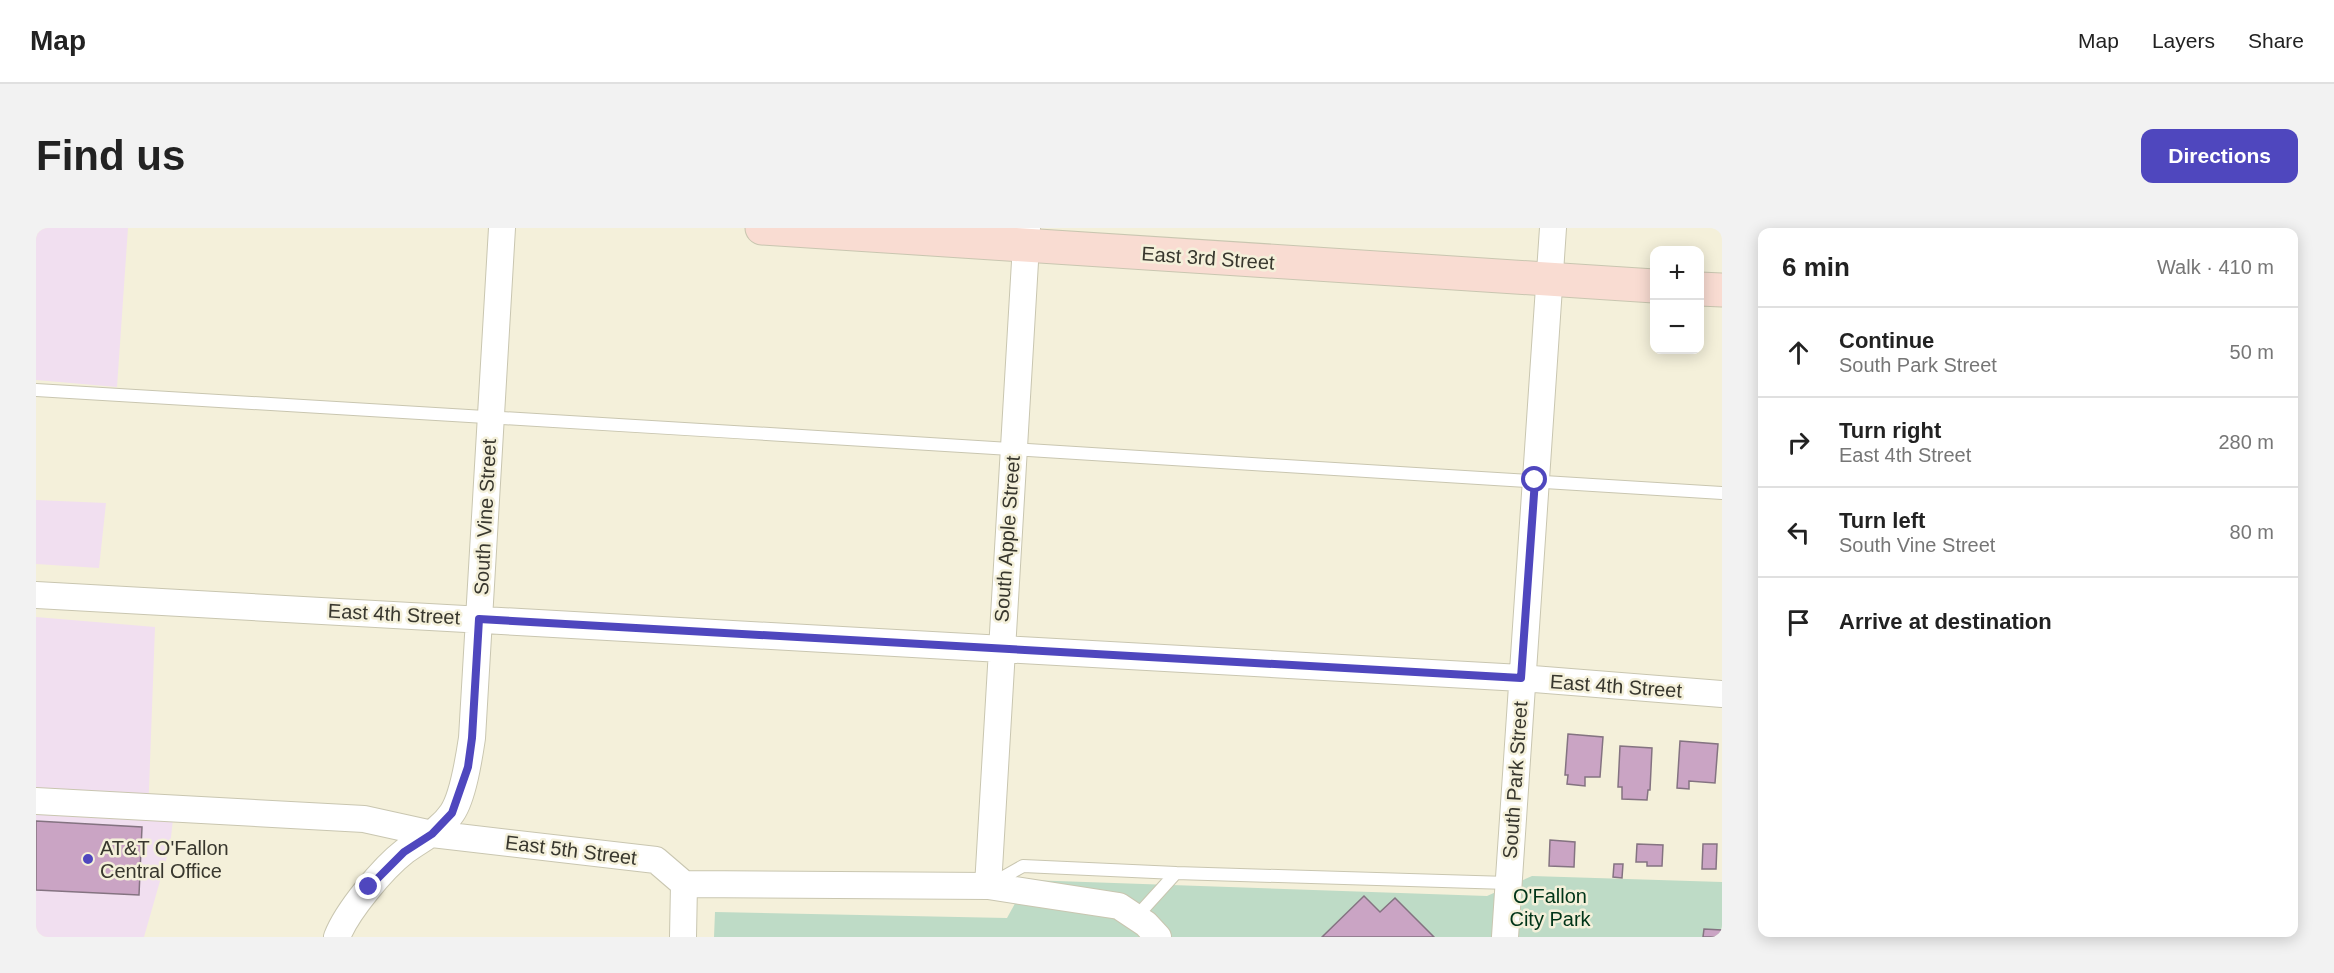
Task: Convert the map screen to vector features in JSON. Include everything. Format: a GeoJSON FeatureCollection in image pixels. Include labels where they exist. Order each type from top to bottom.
{"type":"FeatureCollection","features":[{"type":"Feature","properties":{"kind":"street","name":"South Vine Street"},"geometry":{"type":"LineString","coordinates":[[338,937],[369,887],[404,852],[432,834],[452,813],[468,767],[472,738],[502,228]]}},
{"type":"Feature","properties":{"kind":"street","name":"East 3rd Street"},"geometry":{"type":"LineString","coordinates":[[762,228],[1026,237],[1550,280],[1650,286]]}},
{"type":"Feature","properties":{"kind":"street","name":"South Park Street"},"geometry":{"type":"LineString","coordinates":[[1505,937],[1553,228]]}},
{"type":"Feature","properties":{"kind":"street","name":"South Apple Street"},"geometry":{"type":"LineString","coordinates":[[988,886],[1000,648],[1026,237]]}},
{"type":"Feature","properties":{"kind":"street"},"geometry":{"type":"LineString","coordinates":[[1704,288],[1722,290]]}},
{"type":"Feature","properties":{"kind":"street","name":"East 4th Street"},"geometry":{"type":"LineString","coordinates":[[36,595],[1521,678],[1722,694]]}},
{"type":"Feature","properties":{"kind":"street","name":"East 5th Street"},"geometry":{"type":"LineString","coordinates":[[36,801],[364,819],[432,834],[656,860],[684,884]]}},
{"type":"Feature","properties":{"kind":"street"},"geometry":{"type":"LineString","coordinates":[[683,937],[684,884],[988,886],[1119,906],[1136,917],[1158,937]]}},
{"type":"Feature","properties":{"kind":"lane"},"geometry":{"type":"LineString","coordinates":[[36,390],[1722,493]]}},
{"type":"Feature","properties":{"kind":"lane"},"geometry":{"type":"LineString","coordinates":[[988,886],[1023,866],[1508,883]]}},
{"type":"Feature","properties":{"kind":"lane"},"geometry":{"type":"LineString","coordinates":[[1136,917],[1176,873]]}},
{"type":"Feature","properties":{"kind":"shaded area"},"geometry":{"type":"Polygon","coordinates":[[[36,228],[128,228],[117,387],[36,380],[36,228]]]}},
{"type":"Feature","properties":{"kind":"shaded area"},"geometry":{"type":"Polygon","coordinates":[[[36,500],[106,503],[99,568],[36,564],[36,500]]]}},
{"type":"Feature","properties":{"kind":"shaded area"},"geometry":{"type":"Polygon","coordinates":[[[36,617],[155,627],[148,816],[173,819],[170,846],[144,937],[36,937],[36,617]]]}},
{"type":"Feature","properties":{"kind":"green space","name":"O'Fallon City Park"},"geometry":{"type":"Polygon","coordinates":[[[1532,876],[1722,882],[1722,937],[714,937],[715,912],[1007,918],[1028,880],[1487,896],[1532,876]]]}},
{"type":"Feature","properties":{"kind":"building"},"geometry":{"type":"Polygon","coordinates":[[[1568,734],[1603,737],[1600,777],[1585,777],[1585,786],[1567,784],[1568,775],[1565,775],[1568,734]]]}},
{"type":"Feature","properties":{"kind":"building"},"geometry":{"type":"Polygon","coordinates":[[[1680,741],[1718,744],[1715,783],[1689,781],[1689,789],[1677,788],[1680,741]]]}},
{"type":"Feature","properties":{"kind":"building"},"geometry":{"type":"Polygon","coordinates":[[[1620,746],[1652,748],[1650,790],[1648,790],[1647,800],[1622,799],[1622,787],[1618,787],[1620,746]]]}},
{"type":"Feature","properties":{"kind":"building","name":"AT&T O'Fallon Central Office"},"geometry":{"type":"Polygon","coordinates":[[[36,821],[142,827],[139,895],[36,890],[36,821]]]}},
{"type":"Feature","properties":{"kind":"building"},"geometry":{"type":"Polygon","coordinates":[[[1550,840],[1575,842],[1574,867],[1549,866],[1550,840]]]}},
{"type":"Feature","properties":{"kind":"building"},"geometry":{"type":"Polygon","coordinates":[[[1637,844],[1663,845],[1662,866],[1647,866],[1647,862],[1636,862],[1637,844]]]}},
{"type":"Feature","properties":{"kind":"building"},"geometry":{"type":"Polygon","coordinates":[[[1703,844],[1717,844],[1716,869],[1702,869],[1703,844]]]}},
{"type":"Feature","properties":{"kind":"building"},"geometry":{"type":"Polygon","coordinates":[[[1614,864],[1623,864],[1622,878],[1613,877],[1614,864]]]}},
{"type":"Feature","properties":{"kind":"building"},"geometry":{"type":"Polygon","coordinates":[[[1364,896],[1380,912],[1395,898],[1434,937],[1322,937],[1364,896]]]}},
{"type":"Feature","properties":{"kind":"building"},"geometry":{"type":"Polygon","coordinates":[[[1704,929],[1722,930],[1722,937],[1703,937],[1704,929]]]}},
{"type":"Feature","properties":{"kind":"place","name":"AT&T O'Fallon Central Office"},"geometry":{"type":"Point","coordinates":[88,859]}},
{"type":"Feature","properties":{"kind":"route"},"geometry":{"type":"LineString","coordinates":[[369,887],[404,852],[432,834],[452,813],[468,767],[472,738],[479,619],[1521,678],[1535,480]]}}]}
